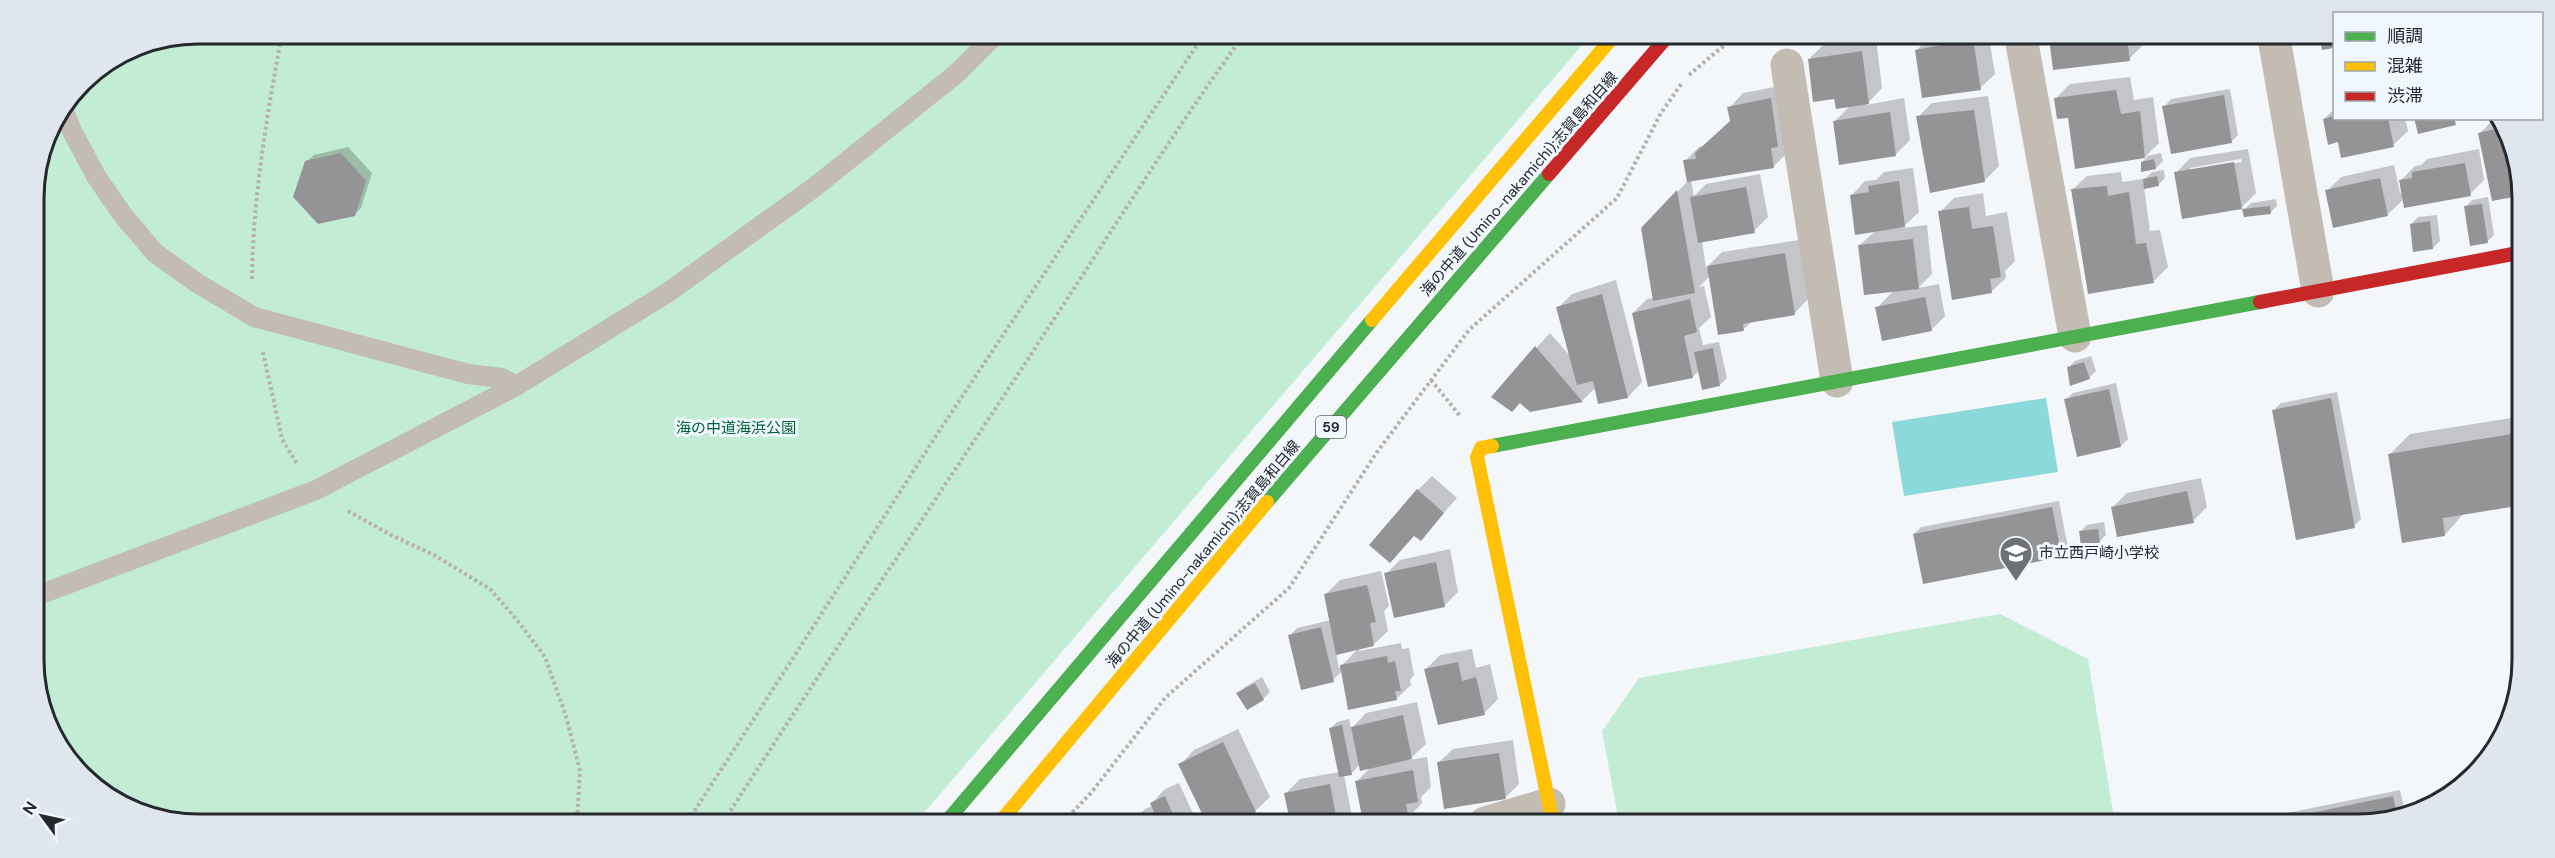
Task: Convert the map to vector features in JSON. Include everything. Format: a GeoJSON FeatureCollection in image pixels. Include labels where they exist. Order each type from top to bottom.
{"type":"FeatureCollection","features":[{"type":"Feature","properties":{"kind":"main road","name":"海の中道 (Umino-nakamichi);志賀島和白線"},"geometry":{"type":"LineString","coordinates":[[953,814],[1608,43]]}},
{"type":"Feature","properties":{"kind":"main road","name":"海の中道 (Umino-nakamichi);志賀島和白線"},"geometry":{"type":"LineString","coordinates":[[1007,814],[1327,431],[1662,43]]}},
{"type":"Feature","properties":{"kind":"main road"},"geometry":{"type":"LineString","coordinates":[[1551,814],[1477,457],[1481,448],[2512,254]]}},
{"type":"Feature","properties":{"kind":"street"},"geometry":{"type":"LineString","coordinates":[[2023,43],[2075,336]]}},
{"type":"Feature","properties":{"kind":"street"},"geometry":{"type":"LineString","coordinates":[[2275,43],[2318,291]]}},
{"type":"Feature","properties":{"kind":"street"},"geometry":{"type":"LineString","coordinates":[[1787,65],[1837,381]]}},
{"type":"Feature","properties":{"kind":"lane"},"geometry":{"type":"LineString","coordinates":[[44,593],[316,490],[516,386],[667,293],[812,189],[956,74],[986,43]]}},
{"type":"Feature","properties":{"kind":"lane"},"geometry":{"type":"LineString","coordinates":[[66,117],[96,176],[122,214],[156,252],[197,283],[254,317],[468,374],[502,378],[516,386]]}},
{"type":"Feature","properties":{"kind":"path"},"geometry":{"type":"LineString","coordinates":[[280,43],[268,107],[255,210],[252,278],[254,317],[282,439],[305,478],[316,490],[391,535],[434,555],[490,589],[517,620],[545,657],[566,716],[580,771],[577,814]]}},
{"type":"Feature","properties":{"kind":"path"},"geometry":{"type":"LineString","coordinates":[[693,814],[947,419],[1198,43]]}},
{"type":"Feature","properties":{"kind":"path"},"geometry":{"type":"LineString","coordinates":[[729,814],[840,641],[1042,338],[1097,250],[1238,43]]}},
{"type":"Feature","properties":{"kind":"path"},"geometry":{"type":"LineString","coordinates":[[1071,814],[1090,794],[1165,698],[1289,588],[1377,452],[1469,330],[1617,198],[1661,113],[1686,78],[1727,43]]}},
{"type":"Feature","properties":{"kind":"path"},"geometry":{"type":"LineString","coordinates":[[1431,380],[1460,415],[1481,448]]}},
{"type":"Feature","properties":{"kind":"green space","name":"海の中道海浜公園"},"geometry":{"type":"Polygon","coordinates":[[[198,43],[1584,43],[923,814],[178,813],[139,803],[104,783],[82,762],[59,729],[46,690],[44,670],[45,178],[59,129],[75,104],[104,75],[139,55],[158,49],[198,43]]]}},
{"type":"Feature","properties":{"kind":"green space"},"geometry":{"type":"Polygon","coordinates":[[[2000,614],[2088,659],[2113,814],[1617,814],[1602,731],[1639,678],[2000,614]]]}},
{"type":"Feature","properties":{"kind":"water"},"geometry":{"type":"Polygon","coordinates":[[[2046,398],[2058,472],[1904,496],[1892,422],[2046,398]]]}},
{"type":"Feature","properties":{"kind":"building"},"geometry":{"type":"Polygon","coordinates":[[[1952,43],[1974,43],[1981,90],[1922,98],[1915,50],[1952,43]]]}},
{"type":"Feature","properties":{"kind":"building"},"geometry":{"type":"Polygon","coordinates":[[[2050,43],[2128,43],[2130,61],[2053,70],[2050,43]]]}},
{"type":"Feature","properties":{"kind":"building"},"geometry":{"type":"Polygon","coordinates":[[[2321,43],[2333,43],[2333,48],[2322,50],[2321,43]]]}},
{"type":"Feature","properties":{"kind":"building"},"geometry":{"type":"Polygon","coordinates":[[[1862,51],[1869,104],[1836,109],[1834,99],[1813,102],[1808,59],[1862,51]]]}},
{"type":"Feature","properties":{"kind":"building"},"geometry":{"type":"Polygon","coordinates":[[[2116,90],[2121,114],[2140,111],[2145,158],[2075,169],[2068,118],[2057,119],[2054,98],[2116,90]]]}},
{"type":"Feature","properties":{"kind":"building"},"geometry":{"type":"Polygon","coordinates":[[[2224,95],[2232,143],[2171,154],[2162,106],[2224,95]]]}},
{"type":"Feature","properties":{"kind":"building"},"geometry":{"type":"Polygon","coordinates":[[[1771,98],[1778,147],[1771,148],[1774,168],[1687,182],[1683,160],[1696,159],[1695,153],[1730,121],[1727,107],[1771,98]]]}},
{"type":"Feature","properties":{"kind":"building"},"geometry":{"type":"Polygon","coordinates":[[[1974,110],[1985,182],[1930,193],[1916,116],[1974,110]]]}},
{"type":"Feature","properties":{"kind":"building"},"geometry":{"type":"Polygon","coordinates":[[[1890,112],[1896,156],[1839,165],[1833,121],[1890,112]]]}},
{"type":"Feature","properties":{"kind":"building"},"geometry":{"type":"Polygon","coordinates":[[[2333,116],[2333,120],[2388,120],[2394,147],[2341,158],[2338,142],[2328,145],[2323,119],[2333,116]]]}},
{"type":"Feature","properties":{"kind":"building"},"geometry":{"type":"Polygon","coordinates":[[[2414,120],[2455,120],[2456,125],[2418,134],[2414,120]]]}},
{"type":"Feature","properties":{"kind":"building"},"geometry":{"type":"Polygon","coordinates":[[[2496,129],[2509,168],[2512,197],[2492,201],[2478,133],[2496,129]]]}},
{"type":"Feature","properties":{"kind":"building"},"geometry":{"type":"Polygon","coordinates":[[[341,153],[366,181],[355,216],[318,224],[293,197],[305,161],[341,153]]]}},
{"type":"Feature","properties":{"kind":"building"},"geometry":{"type":"Polygon","coordinates":[[[2154,159],[2156,169],[2141,172],[2141,162],[2154,159]]]}},
{"type":"Feature","properties":{"kind":"building"},"geometry":{"type":"Polygon","coordinates":[[[2234,162],[2242,209],[2182,219],[2174,172],[2234,162]]]}},
{"type":"Feature","properties":{"kind":"building"},"geometry":{"type":"Polygon","coordinates":[[[2465,163],[2471,196],[2404,208],[2399,180],[2412,178],[2412,172],[2465,163]]]}},
{"type":"Feature","properties":{"kind":"building"},"geometry":{"type":"Polygon","coordinates":[[[2157,176],[2159,186],[2144,189],[2143,179],[2157,176]]]}},
{"type":"Feature","properties":{"kind":"building"},"geometry":{"type":"Polygon","coordinates":[[[2380,178],[2388,216],[2333,228],[2325,190],[2380,178]]]}},
{"type":"Feature","properties":{"kind":"building"},"geometry":{"type":"Polygon","coordinates":[[[1899,181],[1905,227],[1855,235],[1850,195],[1869,192],[1868,186],[1899,181]]]}},
{"type":"Feature","properties":{"kind":"building"},"geometry":{"type":"Polygon","coordinates":[[[2107,186],[2108,196],[2129,192],[2136,244],[2146,243],[2154,283],[2088,294],[2071,189],[2107,186]]]}},
{"type":"Feature","properties":{"kind":"building"},"geometry":{"type":"Polygon","coordinates":[[[1746,187],[1755,233],[1698,243],[1690,197],[1746,187]]]}},
{"type":"Feature","properties":{"kind":"building"},"geometry":{"type":"Polygon","coordinates":[[[1677,190],[1695,293],[1653,301],[1641,228],[1677,190]]]}},
{"type":"Feature","properties":{"kind":"building"},"geometry":{"type":"Polygon","coordinates":[[[2482,204],[2488,243],[2470,246],[2464,206],[2482,204]]]}},
{"type":"Feature","properties":{"kind":"building"},"geometry":{"type":"Polygon","coordinates":[[[2270,206],[2271,214],[2244,217],[2242,209],[2270,206]]]}},
{"type":"Feature","properties":{"kind":"building"},"geometry":{"type":"Polygon","coordinates":[[[1969,207],[1972,229],[1993,226],[2001,277],[1990,279],[1992,293],[1952,300],[1938,211],[1969,207]]]}},
{"type":"Feature","properties":{"kind":"building"},"geometry":{"type":"Polygon","coordinates":[[[2430,221],[2433,249],[2413,252],[2410,224],[2430,221]]]}},
{"type":"Feature","properties":{"kind":"building"},"geometry":{"type":"Polygon","coordinates":[[[1913,239],[1919,289],[1864,295],[1858,245],[1913,239]]]}},
{"type":"Feature","properties":{"kind":"building"},"geometry":{"type":"Polygon","coordinates":[[[1785,253],[1795,315],[1743,324],[1744,331],[1718,335],[1707,266],[1785,253]]]}},
{"type":"Feature","properties":{"kind":"building"},"geometry":{"type":"Polygon","coordinates":[[[1602,294],[1628,398],[1598,404],[1593,381],[1577,385],[1556,307],[1602,294]]]}},
{"type":"Feature","properties":{"kind":"building"},"geometry":{"type":"Polygon","coordinates":[[[1925,297],[1932,331],[1882,341],[1875,307],[1925,297]]]}},
{"type":"Feature","properties":{"kind":"building"},"geometry":{"type":"Polygon","coordinates":[[[1690,299],[1697,332],[1684,336],[1693,378],[1648,387],[1632,313],[1690,299]]]}},
{"type":"Feature","properties":{"kind":"building"},"geometry":{"type":"Polygon","coordinates":[[[1535,346],[1583,402],[1530,412],[1520,403],[1512,412],[1491,397],[1535,346]]]}},
{"type":"Feature","properties":{"kind":"building"},"geometry":{"type":"Polygon","coordinates":[[[1713,348],[1720,386],[1702,390],[1694,352],[1713,348]]]}},
{"type":"Feature","properties":{"kind":"building"},"geometry":{"type":"Polygon","coordinates":[[[2084,362],[2090,379],[2070,386],[2067,367],[2084,362]]]}},
{"type":"Feature","properties":{"kind":"building"},"geometry":{"type":"Polygon","coordinates":[[[2109,389],[2121,447],[2077,457],[2064,399],[2109,389]]]}},
{"type":"Feature","properties":{"kind":"building"},"geometry":{"type":"Polygon","coordinates":[[[2331,398],[2355,528],[2296,540],[2272,410],[2331,398]]]}},
{"type":"Feature","properties":{"kind":"building"},"geometry":{"type":"Polygon","coordinates":[[[2512,434],[2512,507],[2443,518],[2445,536],[2402,543],[2388,454],[2512,434]]]}},
{"type":"Feature","properties":{"kind":"building"},"geometry":{"type":"Polygon","coordinates":[[[1417,489],[1444,513],[1421,541],[1414,536],[1390,563],[1369,545],[1417,489]]]}},
{"type":"Feature","properties":{"kind":"building"},"geometry":{"type":"Polygon","coordinates":[[[2187,491],[2194,523],[2117,537],[2111,507],[2187,491]]]}},
{"type":"Feature","properties":{"kind":"building"},"geometry":{"type":"Polygon","coordinates":[[[2052,507],[2062,557],[1923,584],[1913,534],[2052,507]]]}},
{"type":"Feature","properties":{"kind":"building"},"geometry":{"type":"Polygon","coordinates":[[[2098,529],[2100,543],[2081,546],[2079,531],[2098,529]]]}},
{"type":"Feature","properties":{"kind":"building"},"geometry":{"type":"Polygon","coordinates":[[[1436,562],[1445,607],[1394,618],[1384,573],[1436,562]]]}},
{"type":"Feature","properties":{"kind":"building"},"geometry":{"type":"Polygon","coordinates":[[[1367,585],[1376,622],[1370,623],[1374,646],[1336,655],[1324,594],[1367,585]]]}},
{"type":"Feature","properties":{"kind":"building"},"geometry":{"type":"Polygon","coordinates":[[[1321,627],[1334,682],[1301,690],[1288,635],[1321,627]]]}},
{"type":"Feature","properties":{"kind":"building"},"geometry":{"type":"Polygon","coordinates":[[[1387,656],[1388,663],[1395,661],[1401,691],[1395,691],[1397,700],[1348,710],[1340,665],[1387,656]]]}},
{"type":"Feature","properties":{"kind":"building"},"geometry":{"type":"Polygon","coordinates":[[[1458,662],[1462,681],[1476,677],[1485,715],[1438,725],[1424,669],[1458,662]]]}},
{"type":"Feature","properties":{"kind":"building"},"geometry":{"type":"Polygon","coordinates":[[[1255,683],[1264,700],[1247,710],[1236,693],[1255,683]]]}},
{"type":"Feature","properties":{"kind":"building"},"geometry":{"type":"Polygon","coordinates":[[[1403,715],[1412,759],[1360,771],[1351,727],[1403,715]]]}},
{"type":"Feature","properties":{"kind":"building"},"geometry":{"type":"Polygon","coordinates":[[[1342,725],[1352,775],[1339,777],[1329,728],[1342,725]]]}},
{"type":"Feature","properties":{"kind":"building"},"geometry":{"type":"Polygon","coordinates":[[[1223,742],[1256,812],[1252,814],[1202,814],[1178,764],[1223,742]]]}},
{"type":"Feature","properties":{"kind":"building"},"geometry":{"type":"Polygon","coordinates":[[[1499,753],[1506,799],[1444,809],[1437,762],[1499,753]]]}},
{"type":"Feature","properties":{"kind":"building"},"geometry":{"type":"Polygon","coordinates":[[[1413,770],[1418,802],[1406,804],[1408,814],[1361,814],[1355,781],[1413,770]]]}},
{"type":"Feature","properties":{"kind":"building"},"geometry":{"type":"Polygon","coordinates":[[[1330,784],[1336,814],[1288,814],[1284,793],[1330,784]]]}},
{"type":"Feature","properties":{"kind":"building"},"geometry":{"type":"Polygon","coordinates":[[[1165,796],[1173,814],[1150,814],[1154,812],[1150,803],[1165,796]]]}},
{"type":"Feature","properties":{"kind":"building"},"geometry":{"type":"Polygon","coordinates":[[[2393,796],[2396,809],[2367,814],[2306,814],[2393,796]]]}},
{"type":"Feature","properties":{"kind":"traffic: fast"},"geometry":{"type":"LineString","coordinates":[[1267,502],[1549,174]]}},
{"type":"Feature","properties":{"kind":"traffic: fast"},"geometry":{"type":"LineString","coordinates":[[1492,446],[2260,302]]}},
{"type":"Feature","properties":{"kind":"traffic: fast"},"geometry":{"type":"LineString","coordinates":[[953,814],[1372,320]]}},
{"type":"Feature","properties":{"kind":"traffic: slow"},"geometry":{"type":"LineString","coordinates":[[1372,320],[1608,43]]}},
{"type":"Feature","properties":{"kind":"traffic: slow"},"geometry":{"type":"LineString","coordinates":[[1492,446],[1481,448],[1477,457],[1551,814]]}},
{"type":"Feature","properties":{"kind":"traffic: slow"},"geometry":{"type":"LineString","coordinates":[[1007,814],[1267,502]]}},
{"type":"Feature","properties":{"kind":"traffic: jam"},"geometry":{"type":"LineString","coordinates":[[1549,174],[1662,43]]}},
{"type":"Feature","properties":{"kind":"traffic: jam"},"geometry":{"type":"LineString","coordinates":[[2260,302],[2512,254]]}},
{"type":"Feature","properties":{"kind":"place","name":"市立西戸崎小学校"},"geometry":{"type":"Point","coordinates":[2016,582]}}]}
